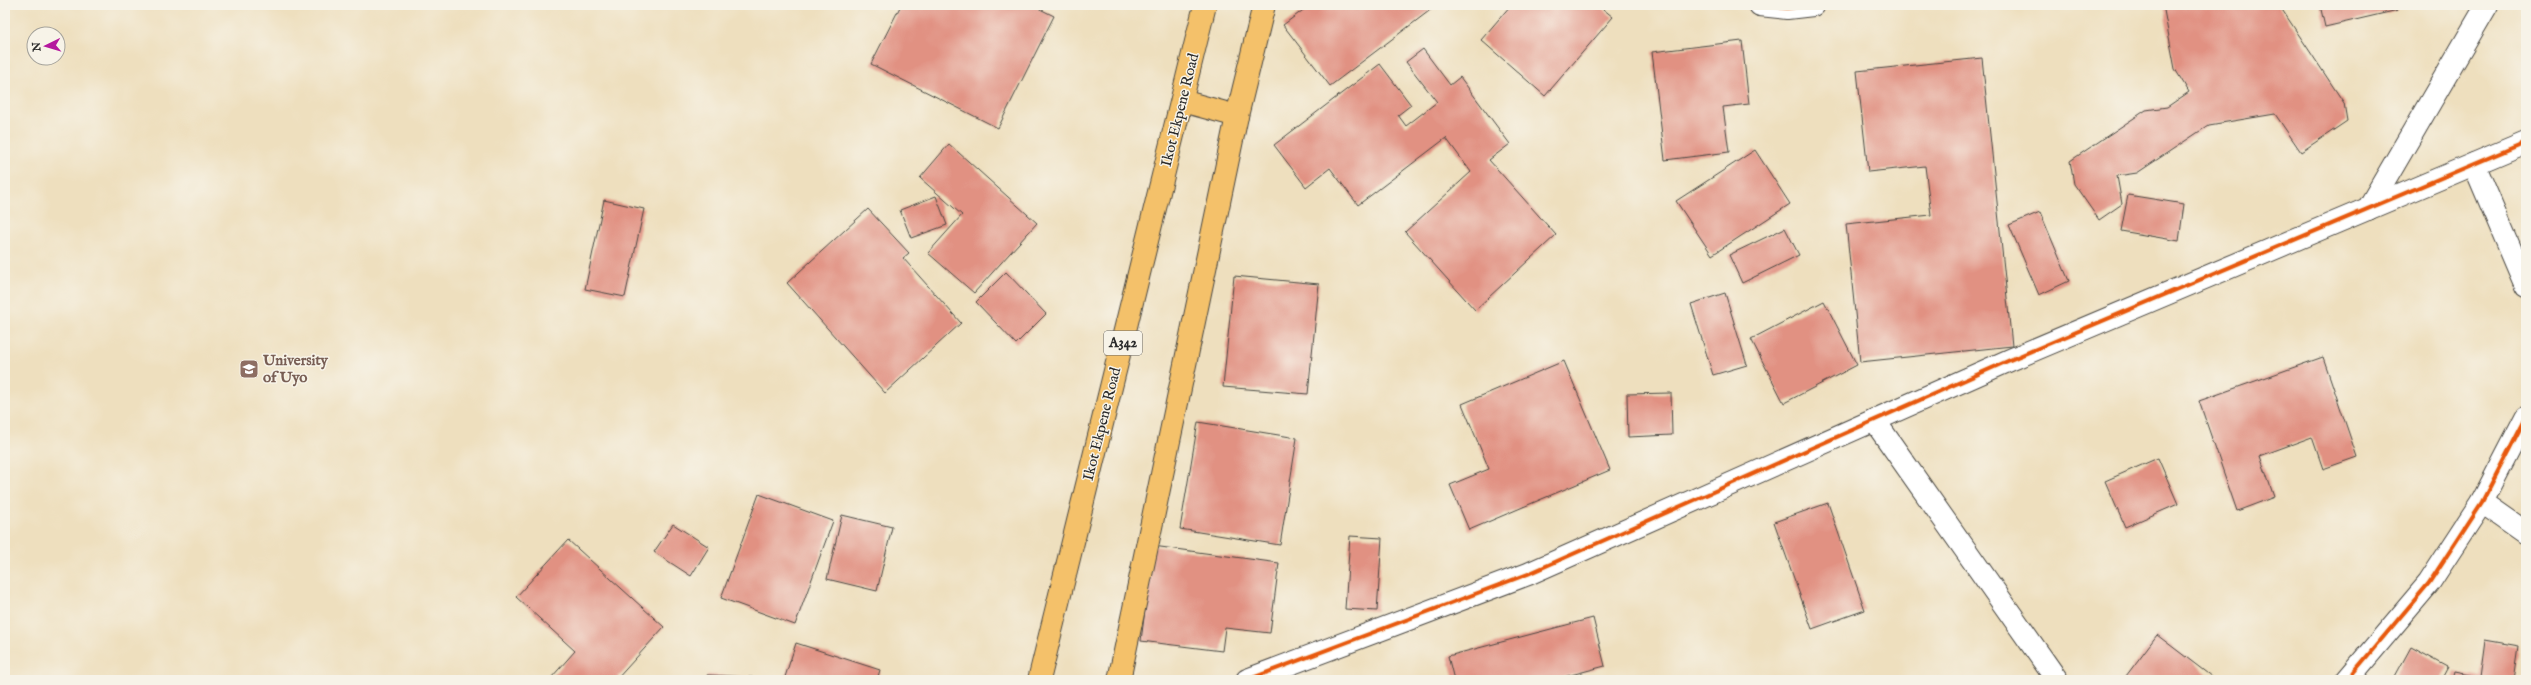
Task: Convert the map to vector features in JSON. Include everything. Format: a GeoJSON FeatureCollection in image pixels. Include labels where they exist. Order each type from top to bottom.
{"type":"FeatureCollection","features":[{"type":"Feature","properties":{"kind":"highway","name":"Ikot Ekpene Road"},"geometry":{"type":"LineString","coordinates":[[1039,680],[1205,5]]}},
{"type":"Feature","properties":{"kind":"highway"},"geometry":{"type":"LineString","coordinates":[[1119,680],[1237,116],[1264,5]]}},
{"type":"Feature","properties":{"kind":"highway"},"geometry":{"type":"LineString","coordinates":[[1182,101],[1237,116]]}},
{"type":"Feature","properties":{"kind":"street"},"geometry":{"type":"LineString","coordinates":[[1760,5],[1787,8],[1813,5]]}},
{"type":"Feature","properties":{"kind":"street"},"geometry":{"type":"LineString","coordinates":[[2368,209],[2487,5]]}},
{"type":"Feature","properties":{"kind":"street"},"geometry":{"type":"LineString","coordinates":[[1247,680],[1528,574],[2010,360],[2526,142]]}},
{"type":"Feature","properties":{"kind":"street"},"geometry":{"type":"LineString","coordinates":[[2474,164],[2526,286]]}},
{"type":"Feature","properties":{"kind":"street"},"geometry":{"type":"LineString","coordinates":[[2347,680],[2429,583],[2482,502],[2526,417]]}},
{"type":"Feature","properties":{"kind":"street"},"geometry":{"type":"LineString","coordinates":[[1874,420],[2057,680]]}},
{"type":"Feature","properties":{"kind":"street"},"geometry":{"type":"LineString","coordinates":[[2482,502],[2526,533]]}},
{"type":"Feature","properties":{"kind":"building"},"geometry":{"type":"Polygon","coordinates":[[[901,5],[1032,5],[1054,16],[998,128],[871,64],[901,5]]]}},
{"type":"Feature","properties":{"kind":"building"},"geometry":{"type":"Polygon","coordinates":[[[1310,5],[1437,5],[1330,86],[1283,25],[1310,5]]]}},
{"type":"Feature","properties":{"kind":"building"},"geometry":{"type":"Polygon","coordinates":[[[1511,5],[1598,5],[1613,17],[1545,96],[1481,40],[1511,5]]]}},
{"type":"Feature","properties":{"kind":"building"},"geometry":{"type":"Polygon","coordinates":[[[2163,5],[2279,5],[2344,103],[2347,121],[2301,152],[2275,114],[2209,125],[2137,173],[2117,176],[2122,204],[2099,220],[2074,184],[2070,161],[2146,110],[2167,107],[2189,92],[2175,69],[2163,5]]]}},
{"type":"Feature","properties":{"kind":"building"},"geometry":{"type":"Polygon","coordinates":[[[2320,5],[2397,5],[2398,10],[2325,27],[2320,5]]]}},
{"type":"Feature","properties":{"kind":"building"},"geometry":{"type":"Polygon","coordinates":[[[1742,41],[1749,104],[1723,107],[1729,152],[1665,160],[1652,52],[1742,41]]]}},
{"type":"Feature","properties":{"kind":"building"},"geometry":{"type":"Polygon","coordinates":[[[1423,49],[1450,85],[1460,77],[1510,144],[1489,160],[1556,235],[1475,310],[1405,232],[1471,172],[1446,138],[1358,205],[1330,168],[1306,187],[1274,145],[1380,64],[1411,105],[1398,115],[1406,126],[1437,102],[1406,62],[1423,49]]]}},
{"type":"Feature","properties":{"kind":"building"},"geometry":{"type":"Polygon","coordinates":[[[1982,58],[2012,346],[1860,362],[1846,224],[1931,215],[1925,166],[1868,172],[1857,71],[1982,58]]]}},
{"type":"Feature","properties":{"kind":"building"},"geometry":{"type":"Polygon","coordinates":[[[949,144],[1037,223],[974,293],[928,253],[962,215],[920,178],[949,144]]]}},
{"type":"Feature","properties":{"kind":"building"},"geometry":{"type":"Polygon","coordinates":[[[1755,150],[1790,204],[1712,255],[1676,201],[1755,150]]]}},
{"type":"Feature","properties":{"kind":"building"},"geometry":{"type":"Polygon","coordinates":[[[2128,195],[2184,204],[2179,241],[2121,231],[2128,195]]]}},
{"type":"Feature","properties":{"kind":"building"},"geometry":{"type":"Polygon","coordinates":[[[936,196],[947,225],[911,238],[900,210],[936,196]]]}},
{"type":"Feature","properties":{"kind":"building"},"geometry":{"type":"Polygon","coordinates":[[[604,200],[644,209],[625,297],[585,289],[604,200]]]}},
{"type":"Feature","properties":{"kind":"building"},"geometry":{"type":"Polygon","coordinates":[[[868,209],[909,253],[903,258],[961,323],[885,393],[787,283],[868,209]]]}},
{"type":"Feature","properties":{"kind":"building"},"geometry":{"type":"Polygon","coordinates":[[[2040,212],[2069,281],[2039,295],[2009,225],[2040,212]]]}},
{"type":"Feature","properties":{"kind":"building"},"geometry":{"type":"Polygon","coordinates":[[[1785,228],[1799,255],[1742,283],[1729,255],[1785,228]]]}},
{"type":"Feature","properties":{"kind":"building"},"geometry":{"type":"Polygon","coordinates":[[[1006,272],[1046,314],[1016,344],[976,302],[1006,272]]]}},
{"type":"Feature","properties":{"kind":"building"},"geometry":{"type":"Polygon","coordinates":[[[1234,276],[1319,284],[1308,394],[1223,387],[1234,276]]]}},
{"type":"Feature","properties":{"kind":"building"},"geometry":{"type":"Polygon","coordinates":[[[1725,293],[1747,365],[1713,375],[1691,304],[1725,293]]]}},
{"type":"Feature","properties":{"kind":"building"},"geometry":{"type":"Polygon","coordinates":[[[1824,301],[1857,365],[1784,403],[1751,339],[1824,301]]]}},
{"type":"Feature","properties":{"kind":"building"},"geometry":{"type":"Polygon","coordinates":[[[2323,357],[2357,457],[2323,469],[2312,437],[2260,456],[2274,497],[2237,511],[2199,401],[2323,357]]]}},
{"type":"Feature","properties":{"kind":"building"},"geometry":{"type":"Polygon","coordinates":[[[1564,361],[1610,470],[1469,530],[1450,485],[1489,469],[1462,404],[1564,361]]]}},
{"type":"Feature","properties":{"kind":"building"},"geometry":{"type":"Polygon","coordinates":[[[1671,393],[1672,435],[1628,437],[1627,394],[1671,393]]]}},
{"type":"Feature","properties":{"kind":"building"},"geometry":{"type":"Polygon","coordinates":[[[1198,422],[1297,438],[1280,545],[1180,529],[1198,422]]]}},
{"type":"Feature","properties":{"kind":"building"},"geometry":{"type":"Polygon","coordinates":[[[2158,458],[2178,504],[2125,527],[2105,481],[2158,458]]]}},
{"type":"Feature","properties":{"kind":"building"},"geometry":{"type":"Polygon","coordinates":[[[759,494],[833,521],[795,625],[721,598],[759,494]]]}},
{"type":"Feature","properties":{"kind":"building"},"geometry":{"type":"Polygon","coordinates":[[[1828,503],[1865,610],[1812,629],[1774,522],[1828,503]]]}},
{"type":"Feature","properties":{"kind":"building"},"geometry":{"type":"Polygon","coordinates":[[[842,515],[892,527],[877,591],[827,579],[842,515]]]}},
{"type":"Feature","properties":{"kind":"building"},"geometry":{"type":"Polygon","coordinates":[[[673,524],[709,547],[691,576],[654,552],[673,524]]]}},
{"type":"Feature","properties":{"kind":"building"},"geometry":{"type":"Polygon","coordinates":[[[1350,536],[1382,538],[1377,611],[1345,609],[1350,536]]]}},
{"type":"Feature","properties":{"kind":"building"},"geometry":{"type":"Polygon","coordinates":[[[568,540],[664,627],[616,680],[553,680],[551,678],[575,651],[516,597],[568,540]]]}},
{"type":"Feature","properties":{"kind":"building"},"geometry":{"type":"Polygon","coordinates":[[[1153,546],[1279,563],[1270,633],[1225,628],[1222,651],[1141,641],[1153,546]]]}},
{"type":"Feature","properties":{"kind":"building"},"geometry":{"type":"Polygon","coordinates":[[[1593,618],[1605,666],[1552,680],[1454,680],[1448,656],[1593,618]]]}},
{"type":"Feature","properties":{"kind":"building"},"geometry":{"type":"Polygon","coordinates":[[[2157,635],[2216,680],[2123,680],[2157,635]]]}},
{"type":"Feature","properties":{"kind":"building"},"geometry":{"type":"Polygon","coordinates":[[[2485,640],[2519,646],[2514,680],[2452,680],[2454,672],[2480,677],[2485,640]]]}},
{"type":"Feature","properties":{"kind":"building"},"geometry":{"type":"Polygon","coordinates":[[[796,643],[880,670],[877,680],[784,680],[796,643]]]}},
{"type":"Feature","properties":{"kind":"building"},"geometry":{"type":"Polygon","coordinates":[[[2411,647],[2448,667],[2441,680],[2393,680],[2411,647]]]}},
{"type":"Feature","properties":{"kind":"building"},"geometry":{"type":"Polygon","coordinates":[[[707,675],[752,677],[752,680],[707,680],[707,675]]]}},
{"type":"Feature","properties":{"kind":"cycle path"},"geometry":{"type":"LineString","coordinates":[[1760,5],[1787,8],[1813,5]]}},
{"type":"Feature","properties":{"kind":"cycle path"},"geometry":{"type":"LineString","coordinates":[[1247,680],[1528,574],[2010,360],[2526,142]]}},
{"type":"Feature","properties":{"kind":"cycle path"},"geometry":{"type":"LineString","coordinates":[[2347,680],[2429,583],[2482,502],[2526,417]]}},
{"type":"Feature","properties":{"kind":"place","name":"University of Uyo"},"geometry":{"type":"Point","coordinates":[249,369]}}]}
